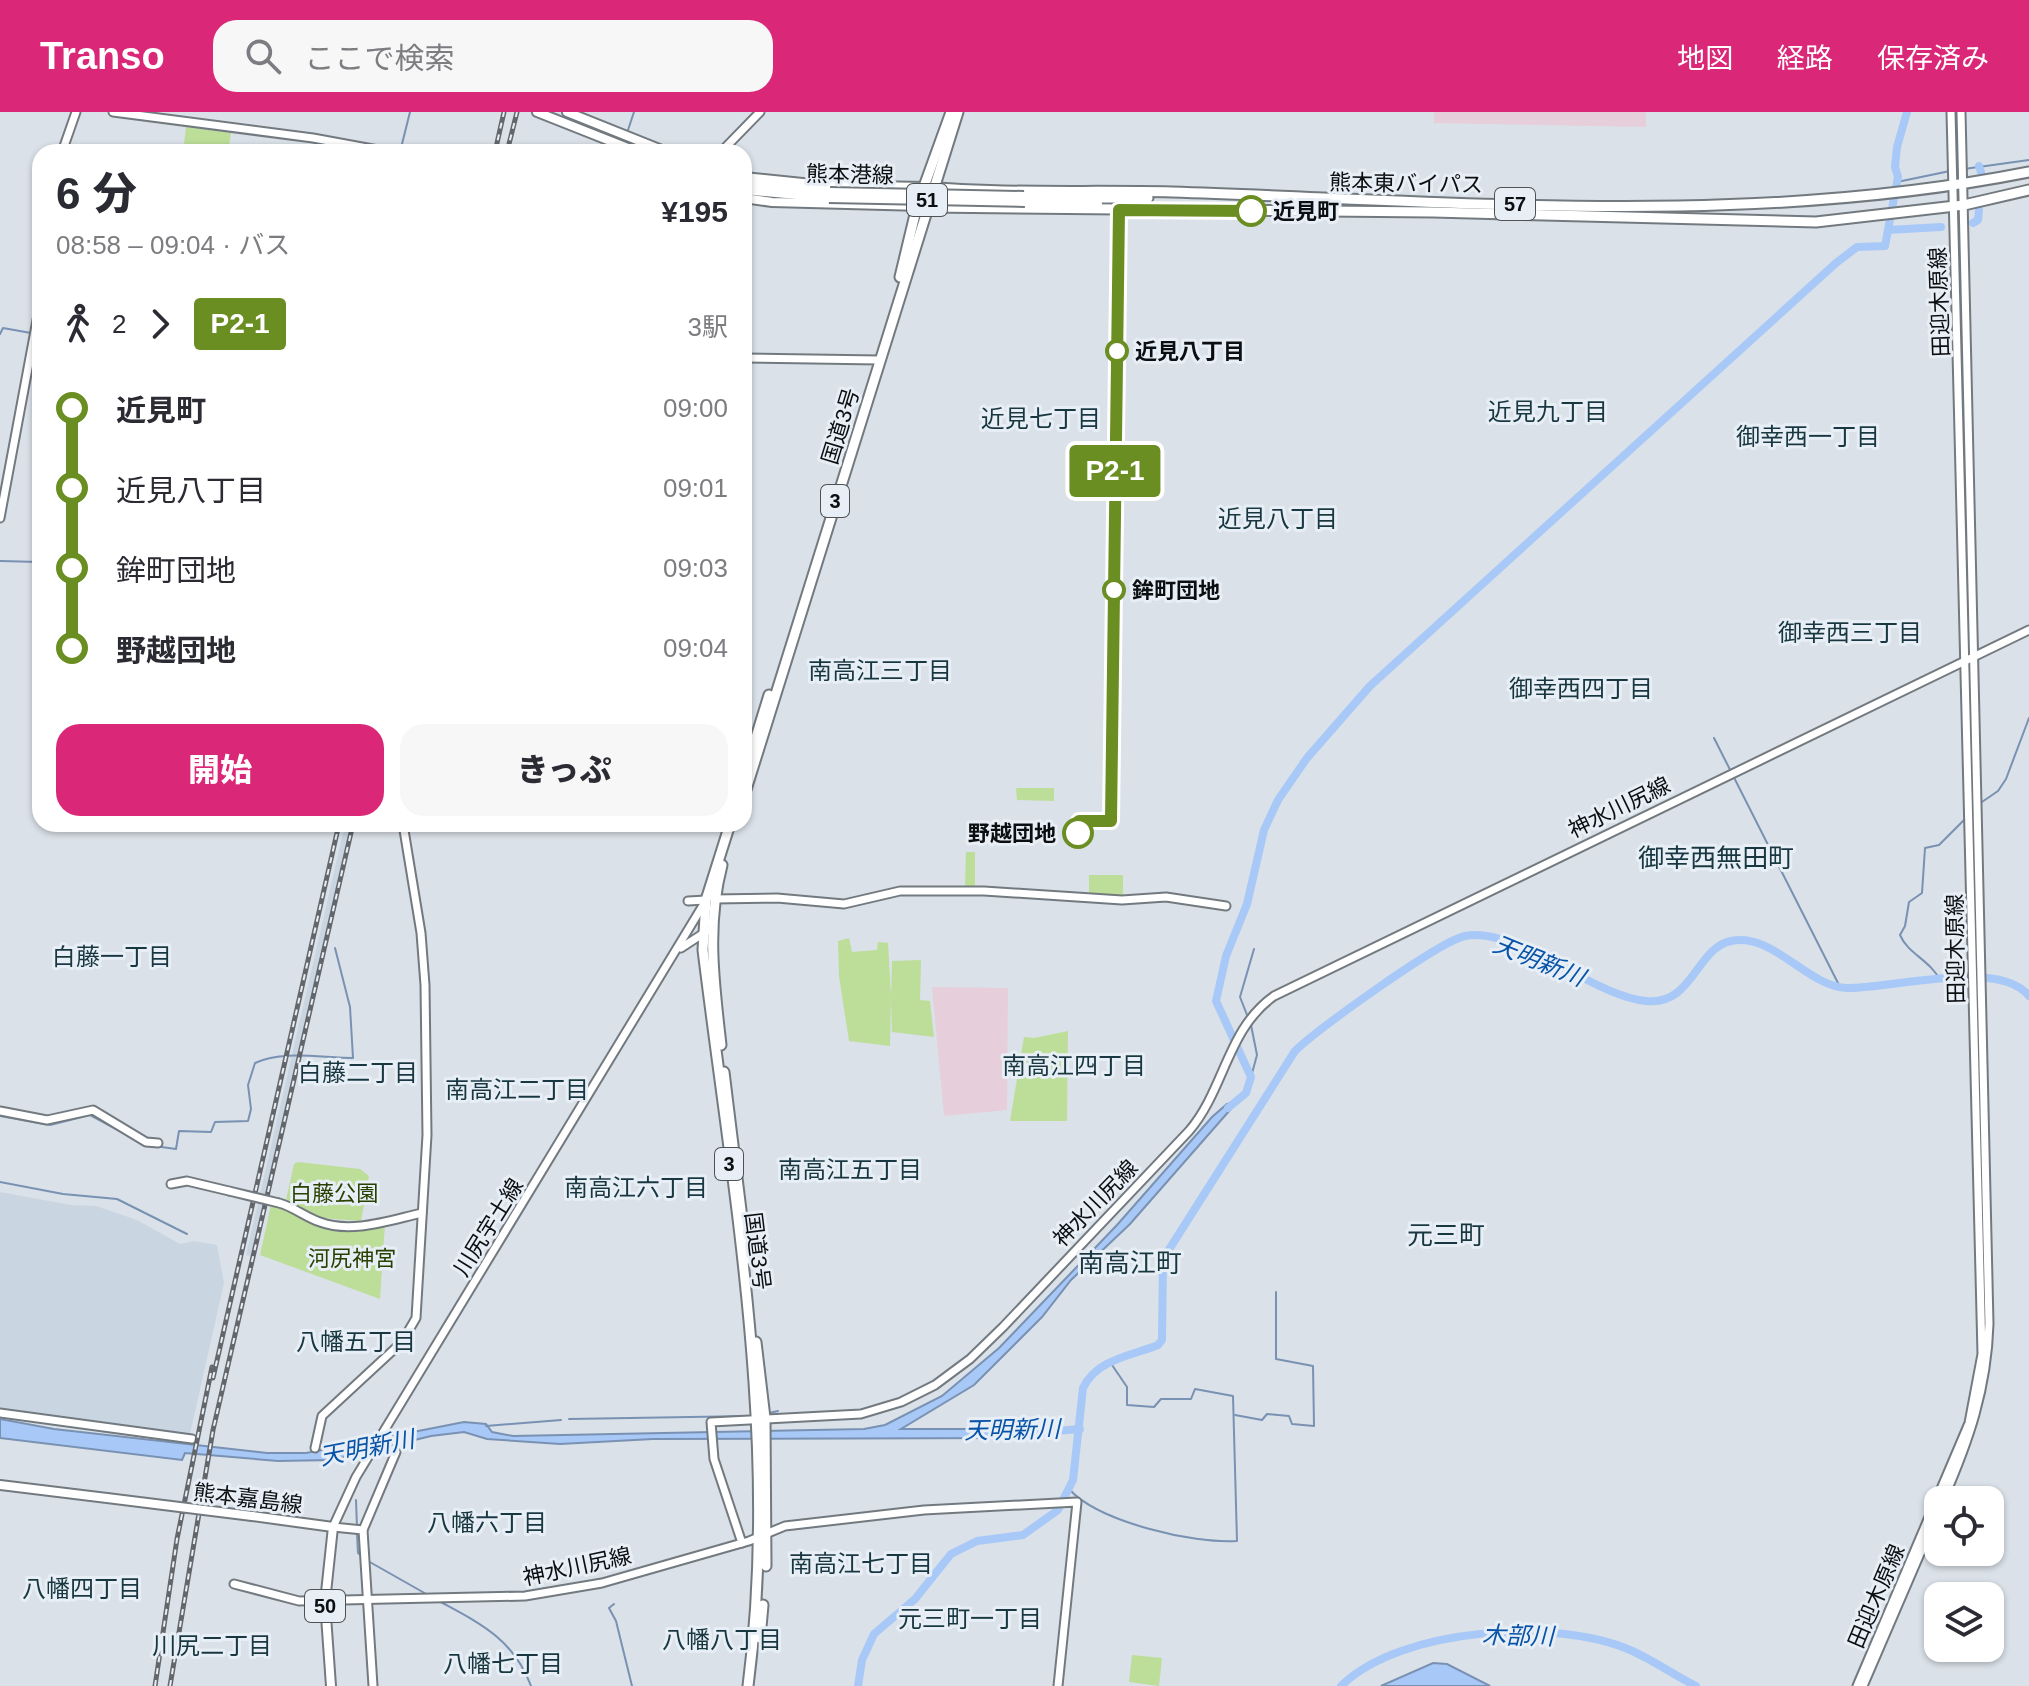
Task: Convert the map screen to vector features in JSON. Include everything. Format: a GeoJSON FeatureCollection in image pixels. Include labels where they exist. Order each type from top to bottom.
{"type":"FeatureCollection","features":[{"type":"Feature","properties":{"kind":"highway","name":"国道3号"},"geometry":{"type":"LineString","coordinates":[[752,770],[951,112]]}},
{"type":"Feature","properties":{"kind":"highway","name":"国道3号"},"geometry":{"type":"LineString","coordinates":[[928,188],[958,112]]}},
{"type":"Feature","properties":{"kind":"highway","name":"熊本東バイパス"},"geometry":{"type":"LineString","coordinates":[[928,188],[1645,206],[1815,202],[1905,193],[2029,172]]}},
{"type":"Feature","properties":{"kind":"highway","name":"熊本東バイパス"},"geometry":{"type":"LineString","coordinates":[[922,206],[1816,222],[1909,213],[2029,190]]}},
{"type":"Feature","properties":{"kind":"highway"},"geometry":{"type":"LineString","coordinates":[[1099,201],[1215,196]]}},
{"type":"Feature","properties":{"kind":"highway"},"geometry":{"type":"LineString","coordinates":[[1099,201],[1268,210]]}},
{"type":"Feature","properties":{"kind":"highway","name":"国道3号"},"geometry":{"type":"LineString","coordinates":[[752,752],[877,359]]}},
{"type":"Feature","properties":{"kind":"highway","name":"国道3号"},"geometry":{"type":"LineString","coordinates":[[730,832],[710,900],[708,931],[761,1424],[764,1534],[755,1686]]}},
{"type":"Feature","properties":{"kind":"highway","name":"国道3号"},"geometry":{"type":"LineString","coordinates":[[708,931],[703,950],[761,1424]]}},
{"type":"Feature","properties":{"kind":"highway","name":"国道3号"},"geometry":{"type":"LineString","coordinates":[[748,1686],[764,1534]]}},
{"type":"Feature","properties":{"kind":"main road"},"geometry":{"type":"LineString","coordinates":[[65,144],[76,112]]}},
{"type":"Feature","properties":{"kind":"main road"},"geometry":{"type":"LineString","coordinates":[[113,112],[346,144]]}},
{"type":"Feature","properties":{"kind":"main road"},"geometry":{"type":"LineString","coordinates":[[537,112],[609,144]]}},
{"type":"Feature","properties":{"kind":"main road"},"geometry":{"type":"LineString","coordinates":[[567,112],[632,144]]}},
{"type":"Feature","properties":{"kind":"main road"},"geometry":{"type":"LineString","coordinates":[[729,144],[760,112]]}},
{"type":"Feature","properties":{"kind":"main road"},"geometry":{"type":"LineString","coordinates":[[1951,112],[1959,182]]}},
{"type":"Feature","properties":{"kind":"main road"},"geometry":{"type":"LineString","coordinates":[[1959,182],[1952,176],[1961,112]]}},
{"type":"Feature","properties":{"kind":"main road"},"geometry":{"type":"LineString","coordinates":[[580,130],[627,144]]}},
{"type":"Feature","properties":{"kind":"main road","name":"熊本港線"},"geometry":{"type":"LineString","coordinates":[[752,178],[928,188]]}},
{"type":"Feature","properties":{"kind":"main road","name":"田迎木原線"},"geometry":{"type":"LineString","coordinates":[[1949,1486],[1976,1420],[1988,1359],[1959,182]]}},
{"type":"Feature","properties":{"kind":"main road","name":"熊本港線"},"geometry":{"type":"LineString","coordinates":[[752,185],[830,195]]}},
{"type":"Feature","properties":{"kind":"main road","name":"熊本港線"},"geometry":{"type":"LineString","coordinates":[[752,190],[1099,201]]}},
{"type":"Feature","properties":{"kind":"main road","name":"熊本港線"},"geometry":{"type":"LineString","coordinates":[[752,199],[922,206]]}},
{"type":"Feature","properties":{"kind":"main road"},"geometry":{"type":"LineString","coordinates":[[0,518],[32,347]]}},
{"type":"Feature","properties":{"kind":"main road"},"geometry":{"type":"LineString","coordinates":[[752,358],[877,359]]}},
{"type":"Feature","properties":{"kind":"main road","name":"神水川尻線"},"geometry":{"type":"LineString","coordinates":[[234,1584],[299,1601],[525,1596],[560,1592],[742,1543],[714,1459],[711,1422],[761,1424],[861,1414],[918,1395],[952,1375],[1003,1327],[1189,1131],[1214,1095],[1242,1028],[1266,1001],[2029,630]]}},
{"type":"Feature","properties":{"kind":"main road"},"geometry":{"type":"LineString","coordinates":[[315,1448],[322,1416],[411,1333],[418,1299],[427,1135],[425,985],[421,933],[404,832]]}},
{"type":"Feature","properties":{"kind":"main road"},"geometry":{"type":"LineString","coordinates":[[688,901],[777,898],[844,904],[900,891],[984,891],[1122,900],[1166,897],[1226,906]]}},
{"type":"Feature","properties":{"kind":"main road","name":"川尻宇土線"},"geometry":{"type":"LineString","coordinates":[[333,1527],[367,1459],[694,921],[710,900]]}},
{"type":"Feature","properties":{"kind":"main road"},"geometry":{"type":"LineString","coordinates":[[686,936],[708,931]]}},
{"type":"Feature","properties":{"kind":"main road","name":"川尻宇土線"},"geometry":{"type":"LineString","coordinates":[[679,949],[708,931]]}},
{"type":"Feature","properties":{"kind":"main road"},"geometry":{"type":"LineString","coordinates":[[679,949],[691,945],[703,950]]}},
{"type":"Feature","properties":{"kind":"main road","name":"田迎木原線"},"geometry":{"type":"LineString","coordinates":[[1860,1686],[1957,1452],[1979,1384],[1983,1337],[1977,981]]}},
{"type":"Feature","properties":{"kind":"main road"},"geometry":{"type":"LineString","coordinates":[[0,1111],[47,1120],[93,1110],[146,1142],[158,1143]]}},
{"type":"Feature","properties":{"kind":"main road"},"geometry":{"type":"LineString","coordinates":[[171,1184],[187,1181],[291,1206],[320,1222],[334,1225],[364,1226],[422,1213]]}},
{"type":"Feature","properties":{"kind":"main road"},"geometry":{"type":"LineString","coordinates":[[0,1413],[192,1439]]}},
{"type":"Feature","properties":{"kind":"main road"},"geometry":{"type":"LineString","coordinates":[[373,1686],[363,1530],[396,1452]]}},
{"type":"Feature","properties":{"kind":"main road","name":"熊本嘉島線"},"geometry":{"type":"LineString","coordinates":[[0,1485],[333,1527]]}},
{"type":"Feature","properties":{"kind":"main road"},"geometry":{"type":"LineString","coordinates":[[742,1543],[785,1526],[897,1513],[1077,1502],[1058,1686]]}},
{"type":"Feature","properties":{"kind":"main road"},"geometry":{"type":"LineString","coordinates":[[333,1527],[363,1530]]}},
{"type":"Feature","properties":{"kind":"main road","name":"50"},"geometry":{"type":"LineString","coordinates":[[331,1686],[325,1602],[333,1527]]}},
{"type":"Feature","properties":{"kind":"main road","name":"田迎木原線"},"geometry":{"type":"LineString","coordinates":[[1860,1686],[1924,1543]]}},
{"type":"Feature","properties":{"kind":"shaded area"},"geometry":{"type":"Polygon","coordinates":[[[1434,112],[1646,112],[1646,127],[1434,123],[1434,112]]]}},
{"type":"Feature","properties":{"kind":"shaded area"},"geometry":{"type":"Polygon","coordinates":[[[343,832],[349,832],[251,1256],[246,1255],[343,832]]]}},
{"type":"Feature","properties":{"kind":"shaded area"},"geometry":{"type":"Polygon","coordinates":[[[932,987],[1008,988],[1007,1110],[944,1116],[932,987]]]}},
{"type":"Feature","properties":{"kind":"shaded area"},"geometry":{"type":"Polygon","coordinates":[[[0,1192],[71,1205],[96,1206],[137,1220],[180,1244],[194,1241],[217,1245],[224,1283],[189,1438],[0,1412],[0,1192]]]}},
{"type":"Feature","properties":{"kind":"green space"},"geometry":{"type":"Polygon","coordinates":[[[186,127],[231,133],[229,144],[184,144],[186,127]]]}},
{"type":"Feature","properties":{"kind":"green space"},"geometry":{"type":"Polygon","coordinates":[[[1016,788],[1054,788],[1054,801],[1017,800],[1016,788]]]}},
{"type":"Feature","properties":{"kind":"green space"},"geometry":{"type":"Polygon","coordinates":[[[966,852],[975,852],[975,888],[966,888],[965,884],[966,852]]]}},
{"type":"Feature","properties":{"kind":"green space"},"geometry":{"type":"Polygon","coordinates":[[[1089,875],[1123,875],[1123,897],[1089,893],[1089,875]]]}},
{"type":"Feature","properties":{"kind":"green space"},"geometry":{"type":"Polygon","coordinates":[[[849,938],[852,952],[877,950],[878,942],[888,943],[891,996],[892,961],[921,960],[920,1000],[930,1001],[934,1037],[892,1032],[891,998],[890,1046],[849,1041],[839,976],[838,941],[849,938]]]}},
{"type":"Feature","properties":{"kind":"green space"},"geometry":{"type":"Polygon","coordinates":[[[1068,1031],[1067,1121],[1010,1121],[1024,1037],[1068,1031]]]}},
{"type":"Feature","properties":{"kind":"green space","name":"白藤公園"},"geometry":{"type":"Polygon","coordinates":[[[294,1164],[360,1169],[369,1176],[361,1221],[320,1218],[286,1200],[294,1164]]]}},
{"type":"Feature","properties":{"kind":"green space","name":"河尻神宮"},"geometry":{"type":"Polygon","coordinates":[[[271,1205],[336,1228],[385,1224],[380,1299],[260,1255],[271,1205]]]}},
{"type":"Feature","properties":{"kind":"green space"},"geometry":{"type":"Polygon","coordinates":[[[1132,1655],[1162,1658],[1159,1686],[1129,1682],[1132,1655]]]}},
{"type":"Feature","properties":{"kind":"water"},"geometry":{"type":"Polygon","coordinates":[[[1237,1102],[1130,1224],[1071,1280],[1042,1317],[974,1385],[901,1429],[1066,1429],[1013,1438],[653,1439],[560,1444],[487,1439],[464,1432],[431,1436],[333,1460],[278,1461],[185,1453],[182,1460],[0,1438],[0,1419],[54,1429],[267,1453],[306,1453],[464,1422],[486,1424],[492,1432],[513,1436],[864,1429],[885,1425],[942,1396],[999,1348],[1117,1225],[1212,1117],[1227,1104],[1237,1102]]]}},
{"type":"Feature","properties":{"kind":"water"},"geometry":{"type":"Polygon","coordinates":[[[1433,1663],[1447,1664],[1490,1686],[1381,1686],[1433,1663]]]}},
{"type":"Feature","properties":{"kind":"waterway"},"geometry":{"type":"LineString","coordinates":[[402,144],[410,112]]}},
{"type":"Feature","properties":{"kind":"waterway"},"geometry":{"type":"LineString","coordinates":[[627,133],[634,112]]}},
{"type":"Feature","properties":{"kind":"waterway","name":"天明新川"},"geometry":{"type":"LineString","coordinates":[[1888,230],[1898,177],[1895,167],[1897,147],[1907,112]]}},
{"type":"Feature","properties":{"kind":"waterway"},"geometry":{"type":"LineString","coordinates":[[1964,169],[2029,160]]}},
{"type":"Feature","properties":{"kind":"waterway"},"geometry":{"type":"LineString","coordinates":[[1979,166],[1981,172]]}},
{"type":"Feature","properties":{"kind":"waterway"},"geometry":{"type":"LineString","coordinates":[[1897,182],[1950,171]]}},
{"type":"Feature","properties":{"kind":"waterway"},"geometry":{"type":"LineString","coordinates":[[1973,223],[1978,220],[1979,210]]}},
{"type":"Feature","properties":{"kind":"waterway"},"geometry":{"type":"LineString","coordinates":[[1228,1108],[1246,1093],[1251,1077],[1216,1001],[1226,956],[1247,904],[1264,830],[1278,800],[1307,758],[1370,686],[1836,263],[1857,247],[1885,246],[1888,230],[1941,227]]}},
{"type":"Feature","properties":{"kind":"waterway"},"geometry":{"type":"LineString","coordinates":[[0,334],[3,328],[31,333]]}},
{"type":"Feature","properties":{"kind":"waterway"},"geometry":{"type":"LineString","coordinates":[[0,561],[32,562]]}},
{"type":"Feature","properties":{"kind":"waterway"},"geometry":{"type":"LineString","coordinates":[[1979,804],[1998,791],[2006,779],[2029,718]]}},
{"type":"Feature","properties":{"kind":"waterway"},"geometry":{"type":"LineString","coordinates":[[1714,738],[1840,987]]}},
{"type":"Feature","properties":{"kind":"waterway"},"geometry":{"type":"LineString","coordinates":[[1940,980],[1900,935],[1905,926],[1909,902],[1922,893],[1925,848],[1939,845],[1967,817]]}},
{"type":"Feature","properties":{"kind":"waterway","name":"天明新川"},"geometry":{"type":"LineString","coordinates":[[858,1686],[862,1660],[874,1634],[915,1599],[951,1554],[977,1541],[1023,1535],[1058,1510],[1073,1480],[1083,1388],[1089,1378],[1106,1365],[1158,1345],[1162,1340],[1163,1259],[1295,1051],[1430,953],[1465,936],[1485,936],[1507,941],[1602,987],[1646,1001],[1674,995],[1719,946],[1746,940],[1775,951],[1817,979],[1847,988],[1970,977],[2014,985],[2029,996]]}},
{"type":"Feature","properties":{"kind":"waterway"},"geometry":{"type":"LineString","coordinates":[[154,1146],[176,1149],[179,1131],[211,1132],[215,1122],[248,1121],[251,1109],[248,1085],[255,1063],[290,1056],[353,1058],[350,1007],[335,948]]}},
{"type":"Feature","properties":{"kind":"waterway"},"geometry":{"type":"LineString","coordinates":[[1249,1020],[1240,997],[1254,949]]}},
{"type":"Feature","properties":{"kind":"waterway"},"geometry":{"type":"LineString","coordinates":[[1251,1025],[1257,1055],[1251,1077]]}},
{"type":"Feature","properties":{"kind":"waterway"},"geometry":{"type":"LineString","coordinates":[[0,1116],[50,1125],[90,1115],[144,1144]]}},
{"type":"Feature","properties":{"kind":"waterway"},"geometry":{"type":"LineString","coordinates":[[0,1182],[63,1194],[117,1199],[187,1234]]}},
{"type":"Feature","properties":{"kind":"waterway"},"geometry":{"type":"LineString","coordinates":[[1235,1415],[1262,1420],[1267,1414],[1289,1416],[1292,1424],[1314,1426],[1313,1366],[1276,1359],[1276,1292]]}},
{"type":"Feature","properties":{"kind":"waterway"},"geometry":{"type":"LineString","coordinates":[[1069,1489],[1083,1501],[1124,1521],[1172,1535],[1237,1541],[1233,1396],[1195,1389],[1191,1399],[1161,1399],[1154,1407],[1127,1405],[1127,1387],[1110,1362]]}},
{"type":"Feature","properties":{"kind":"waterway"},"geometry":{"type":"LineString","coordinates":[[769,1413],[778,1411]]}},
{"type":"Feature","properties":{"kind":"waterway"},"geometry":{"type":"LineString","coordinates":[[569,1419],[751,1416]]}},
{"type":"Feature","properties":{"kind":"waterway"},"geometry":{"type":"LineString","coordinates":[[486,1426],[561,1420]]}},
{"type":"Feature","properties":{"kind":"waterway","name":"天明新川"},"geometry":{"type":"LineString","coordinates":[[1033,1433],[1080,1429]]}},
{"type":"Feature","properties":{"kind":"waterway"},"geometry":{"type":"LineString","coordinates":[[356,1500],[357,1527]]}},
{"type":"Feature","properties":{"kind":"waterway"},"geometry":{"type":"LineString","coordinates":[[357,1534],[358,1553],[363,1557]]}},
{"type":"Feature","properties":{"kind":"waterway"},"geometry":{"type":"LineString","coordinates":[[368,1561],[428,1595]]}},
{"type":"Feature","properties":{"kind":"waterway"},"geometry":{"type":"LineString","coordinates":[[437,1600],[480,1625],[504,1644],[524,1669],[531,1686]]}},
{"type":"Feature","properties":{"kind":"waterway"},"geometry":{"type":"LineString","coordinates":[[614,1604],[609,1608],[616,1621],[632,1686]]}},
{"type":"Feature","properties":{"kind":"waterway","name":"木部川"},"geometry":{"type":"LineString","coordinates":[[1341,1686],[1368,1666],[1401,1651],[1439,1640],[1522,1632],[1599,1640],[1639,1654],[1696,1686]]}},
{"type":"Feature","properties":{"kind":"railway"},"geometry":{"type":"LineString","coordinates":[[497,144],[504,112]]}},
{"type":"Feature","properties":{"kind":"railway"},"geometry":{"type":"LineString","coordinates":[[509,144],[517,112]]}},
{"type":"Feature","properties":{"kind":"railway"},"geometry":{"type":"LineString","coordinates":[[213,1378],[337,832]]}},
{"type":"Feature","properties":{"kind":"railway"},"geometry":{"type":"LineString","coordinates":[[170,1686],[213,1430],[351,832]]}},
{"type":"Feature","properties":{"kind":"railway"},"geometry":{"type":"LineString","coordinates":[[155,1686],[177,1539],[212,1367]]}},
{"type":"Feature","properties":{"kind":"bus line","name":"P2-1"},"geometry":{"type":"LineString","coordinates":[[1078,833],[1079,821],[1111,821],[1119,210],[1251,211]]}},
{"type":"Feature","properties":{"kind":"place","name":"近見町"},"geometry":{"type":"Point","coordinates":[1251,211]}},
{"type":"Feature","properties":{"kind":"place","name":"近見八丁目"},"geometry":{"type":"Point","coordinates":[1117,351]}},
{"type":"Feature","properties":{"kind":"place","name":"鉾町団地"},"geometry":{"type":"Point","coordinates":[1114,590]}},
{"type":"Feature","properties":{"kind":"place","name":"野越団地"},"geometry":{"type":"Point","coordinates":[1078,833]}},
{"type":"Feature","properties":{"kind":"district","name":"近見九丁目"},"geometry":{"type":"Point","coordinates":[1548,412]}},
{"type":"Feature","properties":{"kind":"district","name":"近見七丁目"},"geometry":{"type":"Point","coordinates":[1041,419]}},
{"type":"Feature","properties":{"kind":"district","name":"御幸西一丁目"},"geometry":{"type":"Point","coordinates":[1808,437]}},
{"type":"Feature","properties":{"kind":"district","name":"近見八丁目"},"geometry":{"type":"Point","coordinates":[1278,519]}},
{"type":"Feature","properties":{"kind":"district","name":"御幸西三丁目"},"geometry":{"type":"Point","coordinates":[1850,633]}},
{"type":"Feature","properties":{"kind":"district","name":"南高江三丁目"},"geometry":{"type":"Point","coordinates":[880,671]}},
{"type":"Feature","properties":{"kind":"district","name":"御幸西四丁目"},"geometry":{"type":"Point","coordinates":[1581,689]}},
{"type":"Feature","properties":{"kind":"district","name":"御幸西無田町"},"geometry":{"type":"Point","coordinates":[1716,858]}},
{"type":"Feature","properties":{"kind":"district","name":"白藤一丁目"},"geometry":{"type":"Point","coordinates":[112,957]}},
{"type":"Feature","properties":{"kind":"district","name":"南高江四丁目"},"geometry":{"type":"Point","coordinates":[1074,1066]}},
{"type":"Feature","properties":{"kind":"district","name":"白藤二丁目"},"geometry":{"type":"Point","coordinates":[358,1073]}},
{"type":"Feature","properties":{"kind":"district","name":"南高江二丁目"},"geometry":{"type":"Point","coordinates":[517,1090]}},
{"type":"Feature","properties":{"kind":"district","name":"南高江五丁目"},"geometry":{"type":"Point","coordinates":[850,1170]}},
{"type":"Feature","properties":{"kind":"district","name":"南高江六丁目"},"geometry":{"type":"Point","coordinates":[636,1188]}},
{"type":"Feature","properties":{"kind":"district","name":"元三町"},"geometry":{"type":"Point","coordinates":[1446,1235]}},
{"type":"Feature","properties":{"kind":"district","name":"南高江町"},"geometry":{"type":"Point","coordinates":[1130,1263]}},
{"type":"Feature","properties":{"kind":"district","name":"八幡五丁目"},"geometry":{"type":"Point","coordinates":[356,1342]}},
{"type":"Feature","properties":{"kind":"district","name":"八幡六丁目"},"geometry":{"type":"Point","coordinates":[487,1523]}},
{"type":"Feature","properties":{"kind":"district","name":"南高江七丁目"},"geometry":{"type":"Point","coordinates":[861,1564]}},
{"type":"Feature","properties":{"kind":"district","name":"八幡四丁目"},"geometry":{"type":"Point","coordinates":[82,1589]}},
{"type":"Feature","properties":{"kind":"district","name":"元三町一丁目"},"geometry":{"type":"Point","coordinates":[970,1619]}},
{"type":"Feature","properties":{"kind":"district","name":"八幡八丁目"},"geometry":{"type":"Point","coordinates":[722,1640]}},
{"type":"Feature","properties":{"kind":"district","name":"川尻二丁目"},"geometry":{"type":"Point","coordinates":[212,1646]}},
{"type":"Feature","properties":{"kind":"district","name":"八幡七丁目"},"geometry":{"type":"Point","coordinates":[503,1664]}}]}
